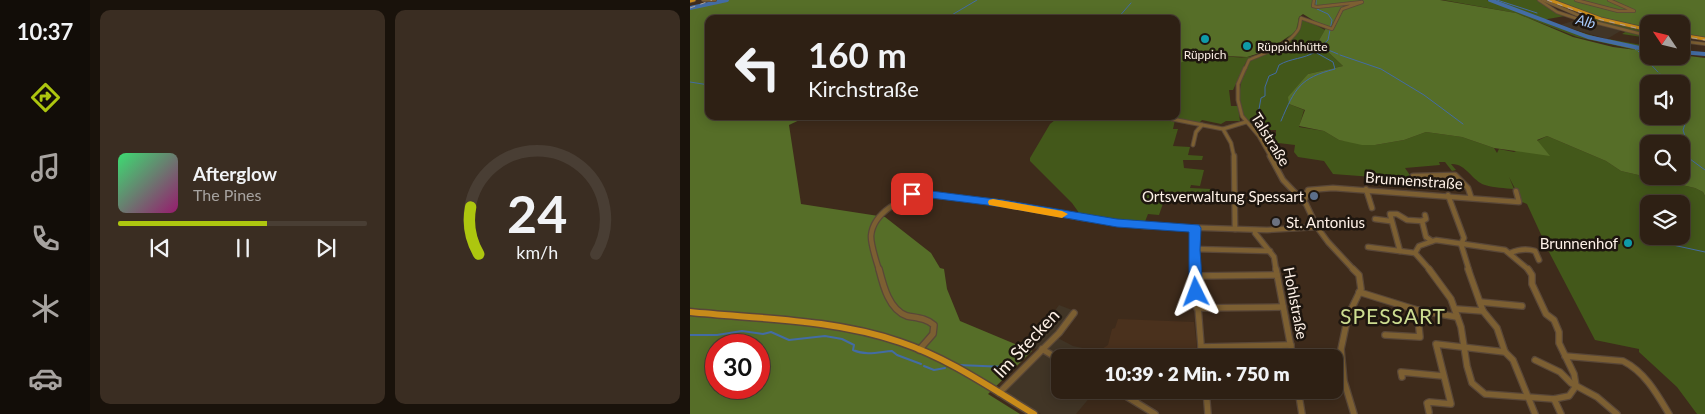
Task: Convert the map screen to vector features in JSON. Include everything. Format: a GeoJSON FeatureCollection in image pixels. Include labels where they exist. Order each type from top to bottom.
{"type":"FeatureCollection","features":[{"type":"Feature","properties":{"kind":"main road"},"geometry":{"type":"LineString","coordinates":[[1550,0],[1601,19],[1640,28]]}},
{"type":"Feature","properties":{"kind":"main road"},"geometry":{"type":"LineString","coordinates":[[1690,36],[1705,39]]}},
{"type":"Feature","properties":{"kind":"main road"},"geometry":{"type":"LineString","coordinates":[[690,312],[823,324],[882,336],[943,360],[1034,414]]}},
{"type":"Feature","properties":{"kind":"street"},"geometry":{"type":"LineString","coordinates":[[704,0],[714,0]]}},
{"type":"Feature","properties":{"kind":"street","name":"Talstraße"},"geometry":{"type":"LineString","coordinates":[[1314,0],[1313,6],[1316,8],[1362,2],[1342,9],[1334,28],[1329,29],[1306,18],[1301,18],[1298,30],[1285,42],[1275,49],[1254,56],[1246,64],[1238,84],[1240,106],[1246,122],[1264,143],[1283,180],[1304,202],[1317,227],[1331,247],[1359,275],[1362,283],[1359,292]]}},
{"type":"Feature","properties":{"kind":"street"},"geometry":{"type":"LineString","coordinates":[[1539,0],[1557,12],[1581,20]]}},
{"type":"Feature","properties":{"kind":"street"},"geometry":{"type":"LineString","coordinates":[[1543,0],[1562,10],[1587,19],[1640,34]]}},
{"type":"Feature","properties":{"kind":"street"},"geometry":{"type":"LineString","coordinates":[[1576,0],[1618,11],[1634,11],[1609,0]]}},
{"type":"Feature","properties":{"kind":"street"},"geometry":{"type":"LineString","coordinates":[[1690,42],[1705,44]]}},
{"type":"Feature","properties":{"kind":"street"},"geometry":{"type":"LineString","coordinates":[[1177,120],[1223,130],[1246,122]]}},
{"type":"Feature","properties":{"kind":"street"},"geometry":{"type":"LineString","coordinates":[[1193,145],[1196,132],[1202,125]]}},
{"type":"Feature","properties":{"kind":"street"},"geometry":{"type":"LineString","coordinates":[[1223,130],[1233,148],[1235,229]]}},
{"type":"Feature","properties":{"kind":"street"},"geometry":{"type":"LineString","coordinates":[[1413,176],[1456,175],[1468,188],[1471,196]]}},
{"type":"Feature","properties":{"kind":"street","name":"Brunnenstraße"},"geometry":{"type":"LineString","coordinates":[[1304,202],[1308,190],[1333,188],[1471,196],[1519,202],[1516,191]]}},
{"type":"Feature","properties":{"kind":"street"},"geometry":{"type":"LineString","coordinates":[[1366,189],[1372,208]]}},
{"type":"Feature","properties":{"kind":"street"},"geometry":{"type":"LineString","coordinates":[[919,350],[933,334],[934,325],[925,320],[906,316],[892,305],[871,237],[874,225],[903,198],[912,194],[1003,203],[1083,218],[1145,226],[1255,230],[1287,230],[1317,227]]}},
{"type":"Feature","properties":{"kind":"street"},"geometry":{"type":"LineString","coordinates":[[1448,195],[1464,238],[1461,244],[1483,311],[1497,328],[1505,352],[1513,360],[1534,414]]}},
{"type":"Feature","properties":{"kind":"street"},"geometry":{"type":"LineString","coordinates":[[1400,250],[1389,215],[1422,222]]}},
{"type":"Feature","properties":{"kind":"street"},"geometry":{"type":"LineString","coordinates":[[1422,222],[1426,218],[1425,215]]}},
{"type":"Feature","properties":{"kind":"street"},"geometry":{"type":"LineString","coordinates":[[1375,219],[1390,221]]}},
{"type":"Feature","properties":{"kind":"street"},"geometry":{"type":"LineString","coordinates":[[1422,222],[1426,237],[1432,241]]}},
{"type":"Feature","properties":{"kind":"street"},"geometry":{"type":"LineString","coordinates":[[1195,228],[1195,276],[1201,347],[1291,345]]}},
{"type":"Feature","properties":{"kind":"street","name":"Hohlstraße"},"geometry":{"type":"LineString","coordinates":[[1255,230],[1257,237],[1274,257],[1292,349]]}},
{"type":"Feature","properties":{"kind":"street"},"geometry":{"type":"LineString","coordinates":[[1368,247],[1415,253],[1438,278],[1456,309],[1465,347],[1467,366],[1472,383],[1477,389],[1485,394],[1554,399],[1569,396],[1576,386],[1574,374],[1559,343],[1559,332],[1554,320],[1546,314],[1532,284],[1532,275],[1526,266],[1510,253],[1499,248],[1443,240],[1432,241],[1417,248],[1415,253]]}},
{"type":"Feature","properties":{"kind":"street"},"geometry":{"type":"LineString","coordinates":[[1510,253],[1518,249],[1535,251],[1539,260]]}},
{"type":"Feature","properties":{"kind":"street"},"geometry":{"type":"LineString","coordinates":[[1194,250],[1270,251]]}},
{"type":"Feature","properties":{"kind":"street"},"geometry":{"type":"LineString","coordinates":[[1195,276],[1277,274]]}},
{"type":"Feature","properties":{"kind":"street"},"geometry":{"type":"LineString","coordinates":[[1354,414],[1344,381],[1340,349],[1348,316],[1359,292],[1417,310],[1457,316]]}},
{"type":"Feature","properties":{"kind":"street"},"geometry":{"type":"LineString","coordinates":[[1480,302],[1522,306]]}},
{"type":"Feature","properties":{"kind":"street"},"geometry":{"type":"LineString","coordinates":[[1197,308],[1283,306]]}},
{"type":"Feature","properties":{"kind":"street"},"geometry":{"type":"LineString","coordinates":[[1456,309],[1483,311]]}},
{"type":"Feature","properties":{"kind":"street"},"geometry":{"type":"LineString","coordinates":[[1385,335],[1420,337],[1417,310]]}},
{"type":"Feature","properties":{"kind":"street","name":"Im Stecken"},"geometry":{"type":"LineString","coordinates":[[999,393],[1074,313]]}},
{"type":"Feature","properties":{"kind":"street"},"geometry":{"type":"LineString","coordinates":[[1429,412],[1427,403],[1429,402],[1451,404],[1436,344],[1505,352]]}},
{"type":"Feature","properties":{"kind":"street"},"geometry":{"type":"LineString","coordinates":[[1042,349],[1051,354]]}},
{"type":"Feature","properties":{"kind":"street"},"geometry":{"type":"LineString","coordinates":[[1565,356],[1630,364],[1658,395],[1669,414]]}},
{"type":"Feature","properties":{"kind":"street"},"geometry":{"type":"LineString","coordinates":[[1535,360],[1560,372],[1576,386],[1597,397],[1617,414]]}},
{"type":"Feature","properties":{"kind":"street"},"geometry":{"type":"LineString","coordinates":[[1402,378],[1401,372],[1443,376]]}},
{"type":"Feature","properties":{"kind":"street"},"geometry":{"type":"LineString","coordinates":[[1132,399],[1155,414]]}},
{"type":"Feature","properties":{"kind":"street"},"geometry":{"type":"LineString","coordinates":[[1207,399],[1208,414]]}},
{"type":"Feature","properties":{"kind":"street"},"geometry":{"type":"LineString","coordinates":[[1300,399],[1302,414]]}},
{"type":"Feature","properties":{"kind":"street"},"geometry":{"type":"LineString","coordinates":[[1554,399],[1561,414]]}},
{"type":"Feature","properties":{"kind":"shaded area"},"geometry":{"type":"Polygon","coordinates":[[[1582,18],[1622,30],[1607,39],[1560,25],[1582,18]]]}},
{"type":"Feature","properties":{"kind":"shaded area"},"geometry":{"type":"Polygon","coordinates":[[[1059,305],[1072,310],[1052,335],[1073,346],[1083,348],[1051,349],[1051,399],[1088,399],[1076,414],[1041,414],[1005,393],[1043,352],[1030,346],[1059,305]]]}},
{"type":"Feature","properties":{"kind":"shaded area"},"geometry":{"type":"Polygon","coordinates":[[[1118,319],[1194,322],[1197,349],[1102,349],[1108,345],[1112,329],[1115,328],[1118,319]]]}},
{"type":"Feature","properties":{"kind":"green space"},"geometry":{"type":"Polygon","coordinates":[[[719,0],[1440,0],[1516,13],[1573,37],[1613,47],[1636,50],[1600,41],[1533,18],[1613,42],[1640,48],[1640,65],[1690,65],[1690,56],[1705,58],[1705,196],[1703,192],[1695,188],[1682,185],[1690,185],[1690,135],[1640,135],[1640,175],[1621,171],[1606,161],[1547,136],[1537,140],[1550,156],[1494,148],[1462,137],[1426,132],[1404,140],[1375,145],[1362,145],[1339,140],[1324,131],[1299,126],[1305,110],[1289,104],[1288,97],[1308,74],[1343,66],[1327,51],[1314,49],[1326,28],[1303,14],[1299,17],[1296,30],[1269,50],[1247,57],[1204,55],[1180,63],[1180,15],[705,15],[705,120],[800,120],[789,125],[801,204],[885,217],[931,253],[940,268],[944,269],[947,289],[960,321],[1032,351],[988,394],[1020,414],[690,414],[690,9],[719,0]]]}},
{"type":"Feature","properties":{"kind":"green space"},"geometry":{"type":"Polygon","coordinates":[[[1443,0],[1487,0],[1512,9],[1491,0],[1537,0],[1565,16],[1542,20],[1515,10],[1556,27],[1636,50],[1577,37],[1516,13],[1443,0]]]}},
{"type":"Feature","properties":{"kind":"green space"},"geometry":{"type":"Polygon","coordinates":[[[1544,0],[1640,28],[1640,37],[1622,34],[1627,31],[1583,18],[1589,15],[1544,0]]]}},
{"type":"Feature","properties":{"kind":"green space"},"geometry":{"type":"Polygon","coordinates":[[[1553,0],[1705,0],[1705,38],[1690,36],[1690,15],[1640,15],[1640,27],[1611,21],[1553,0]]]}},
{"type":"Feature","properties":{"kind":"green space"},"geometry":{"type":"Polygon","coordinates":[[[1303,18],[1325,30],[1314,49],[1327,51],[1343,66],[1308,74],[1289,104],[1304,110],[1299,127],[1324,131],[1339,140],[1375,145],[1404,140],[1426,132],[1462,137],[1494,148],[1497,153],[1499,149],[1514,152],[1547,136],[1606,161],[1621,171],[1640,175],[1640,185],[1682,185],[1703,192],[1705,196],[1705,414],[1697,414],[1677,387],[1639,352],[1639,349],[1595,340],[1549,252],[1527,204],[1522,202],[1509,177],[1514,189],[1488,186],[1480,183],[1461,166],[1451,164],[1456,170],[1452,171],[1445,162],[1439,162],[1440,165],[1405,168],[1416,184],[1375,182],[1373,177],[1333,174],[1324,161],[1298,157],[1294,152],[1295,145],[1270,142],[1266,136],[1276,135],[1276,130],[1258,130],[1247,121],[1240,107],[1239,99],[1246,62],[1233,90],[1229,90],[1231,106],[1238,106],[1240,121],[1226,121],[1221,124],[1202,120],[1199,123],[1177,120],[1180,120],[1180,62],[1202,55],[1243,57],[1263,53],[1271,50],[1291,34],[1297,20],[1303,18]]]}},
{"type":"Feature","properties":{"kind":"green space"},"geometry":{"type":"Polygon","coordinates":[[[1608,39],[1640,45],[1640,48],[1613,42],[1608,39]]]}},
{"type":"Feature","properties":{"kind":"green space"},"geometry":{"type":"Polygon","coordinates":[[[1055,120],[1175,120],[1173,129],[1178,129],[1173,146],[1190,147],[1188,155],[1203,156],[1202,160],[1183,160],[1184,168],[1204,170],[1200,186],[1191,185],[1190,188],[1211,189],[1211,194],[1167,192],[1159,215],[1148,214],[1144,224],[1082,217],[1072,203],[1030,161],[1050,124],[1055,120]]]}},
{"type":"Feature","properties":{"kind":"waterway","name":"Alb"},"geometry":{"type":"LineString","coordinates":[[690,8],[727,0]]}},
{"type":"Feature","properties":{"kind":"waterway"},"geometry":{"type":"LineString","coordinates":[[952,15],[977,0]]}},
{"type":"Feature","properties":{"kind":"waterway"},"geometry":{"type":"LineString","coordinates":[[1316,0],[1316,6]]}},
{"type":"Feature","properties":{"kind":"waterway","name":"Alb"},"geometry":{"type":"LineString","coordinates":[[1490,0],[1588,37],[1640,48]]}},
{"type":"Feature","properties":{"kind":"waterway","name":"Alb"},"geometry":{"type":"LineString","coordinates":[[1497,0],[1537,13]]}},
{"type":"Feature","properties":{"kind":"waterway"},"geometry":{"type":"LineString","coordinates":[[1120,15],[1131,3]]}},
{"type":"Feature","properties":{"kind":"waterway"},"geometry":{"type":"LineString","coordinates":[[1315,52],[1328,40],[1332,20],[1328,14],[1317,9]]}},
{"type":"Feature","properties":{"kind":"waterway"},"geometry":{"type":"LineString","coordinates":[[1321,47],[1338,54]]}},
{"type":"Feature","properties":{"kind":"waterway"},"geometry":{"type":"LineString","coordinates":[[1638,51],[1658,72]]}},
{"type":"Feature","properties":{"kind":"waterway"},"geometry":{"type":"LineString","coordinates":[[1256,126],[1261,98],[1265,96],[1265,87],[1269,76],[1276,73],[1279,65],[1315,52]]}},
{"type":"Feature","properties":{"kind":"waterway"},"geometry":{"type":"LineString","coordinates":[[1281,121],[1290,100],[1300,86],[1314,76],[1335,69],[1333,62],[1315,52]]}},
{"type":"Feature","properties":{"kind":"waterway","name":"Alb"},"geometry":{"type":"LineString","coordinates":[[1690,53],[1705,54]]}},
{"type":"Feature","properties":{"kind":"waterway"},"geometry":{"type":"LineString","coordinates":[[1340,55],[1381,69],[1424,95],[1463,124]]}},
{"type":"Feature","properties":{"kind":"waterway"},"geometry":{"type":"LineString","coordinates":[[690,82],[705,84]]}},
{"type":"Feature","properties":{"kind":"waterway"},"geometry":{"type":"LineString","coordinates":[[1685,125],[1683,130],[1687,143],[1686,152],[1690,159],[1705,170]]}},
{"type":"Feature","properties":{"kind":"waterway"},"geometry":{"type":"LineString","coordinates":[[1673,245],[1705,252]]}},
{"type":"Feature","properties":{"kind":"waterway"},"geometry":{"type":"LineString","coordinates":[[690,335],[717,335],[742,331],[763,334],[771,332],[789,340],[825,336],[842,339],[854,345],[853,350],[858,352],[892,351],[897,355],[921,364]]}},
{"type":"Feature","properties":{"kind":"waterway"},"geometry":{"type":"LineString","coordinates":[[958,365],[1007,367]]}},
{"type":"Feature","properties":{"kind":"waterway"},"geometry":{"type":"LineString","coordinates":[[924,366],[934,370],[945,368]]}},
{"type":"Feature","properties":{"kind":"railway"},"geometry":{"type":"LineString","coordinates":[[690,8],[712,0]]}},
{"type":"Feature","properties":{"kind":"railway"},"geometry":{"type":"LineString","coordinates":[[1547,0],[1598,19],[1640,29]]}},
{"type":"Feature","properties":{"kind":"railway"},"geometry":{"type":"LineString","coordinates":[[1690,38],[1705,40]]}},
{"type":"Feature","properties":{"kind":"slow traffic"},"geometry":{"type":"LineString","coordinates":[[993,202],[1062,214]]}},
{"type":"Feature","properties":{"kind":"place","name":"Rüppich"},"geometry":{"type":"Point","coordinates":[1205,39]}},
{"type":"Feature","properties":{"kind":"place","name":"Rüppichhütte"},"geometry":{"type":"Point","coordinates":[1247,46]}},
{"type":"Feature","properties":{"kind":"place","name":"Ortsverwaltung Spessart"},"geometry":{"type":"Point","coordinates":[1314,196]}},
{"type":"Feature","properties":{"kind":"place","name":"St. Antonius"},"geometry":{"type":"Point","coordinates":[1276,222]}},
{"type":"Feature","properties":{"kind":"place","name":"Brunnenhof"},"geometry":{"type":"Point","coordinates":[1628,243]}},
{"type":"Feature","properties":{"kind":"district","name":"SPESSART"},"geometry":{"type":"Point","coordinates":[1393,315]}},
{"type":"Feature","properties":{"kind":"route"},"geometry":{"type":"LineString","coordinates":[[912,194],[1003,203],[1117,223],[1195,228],[1196,292]]}}]}
